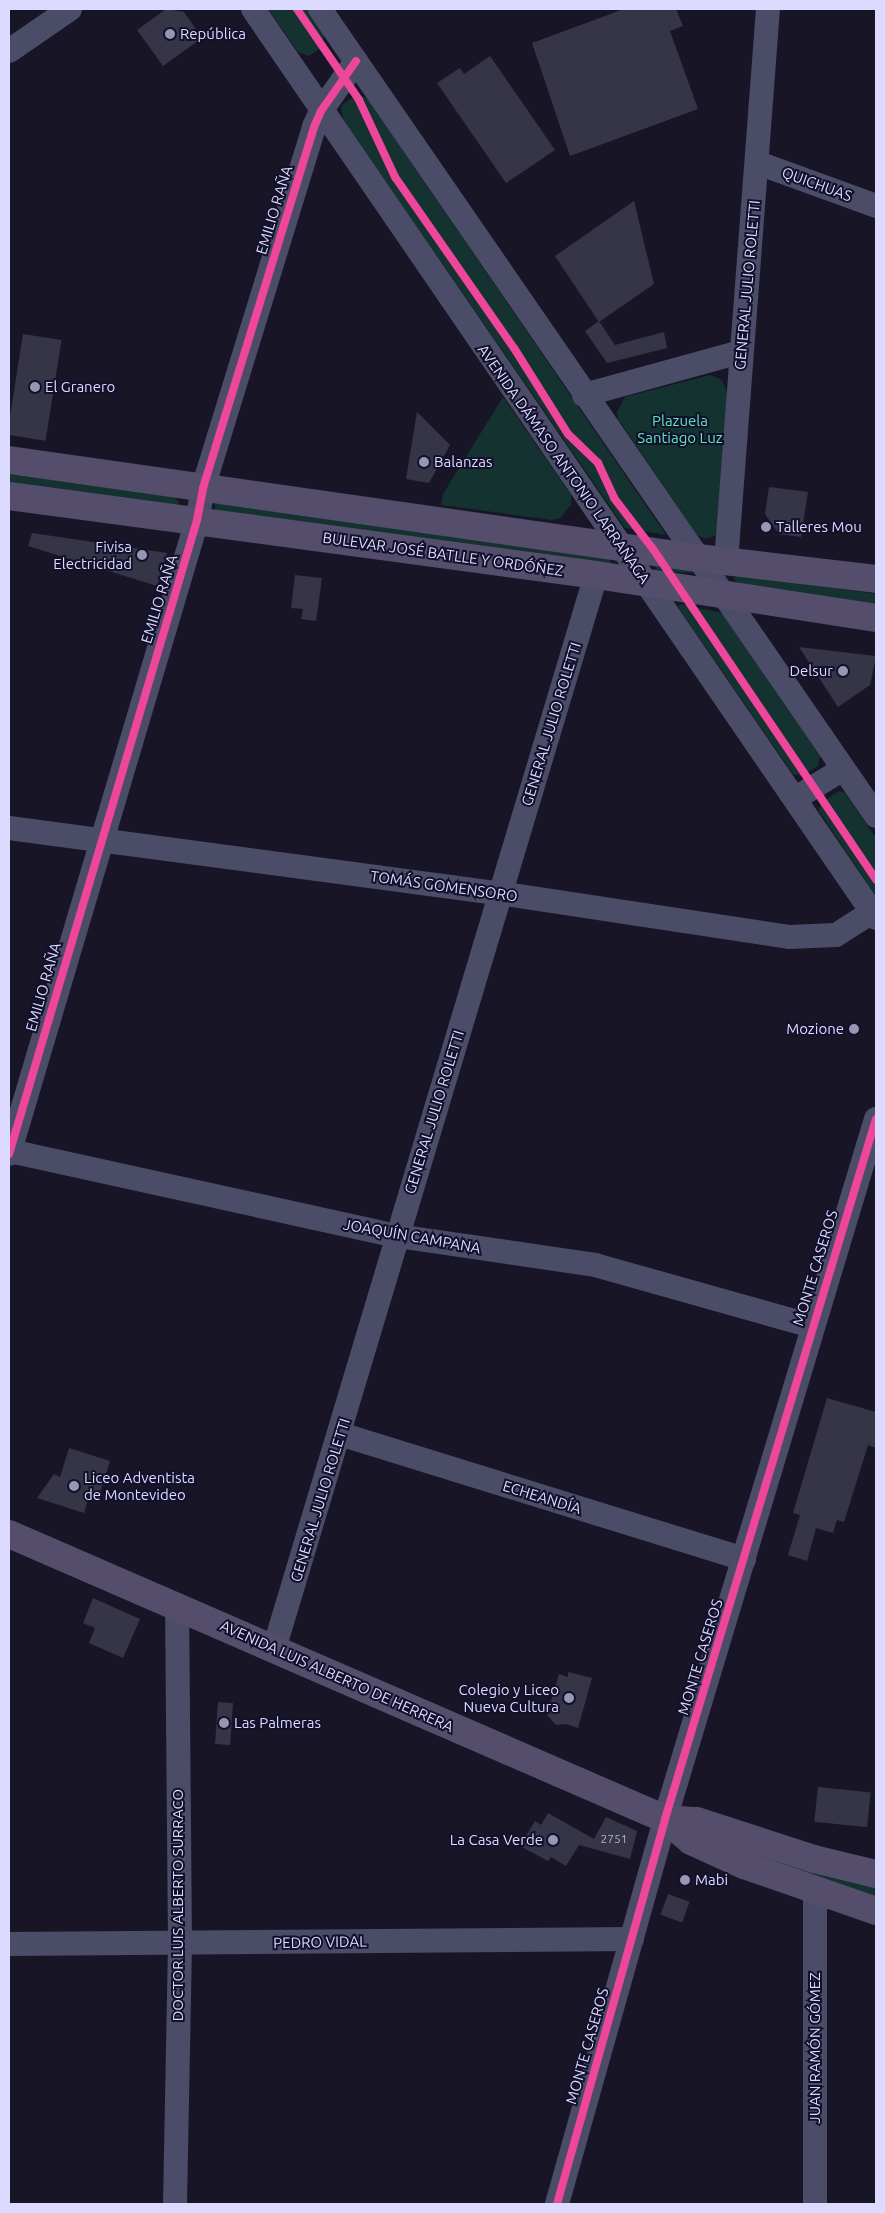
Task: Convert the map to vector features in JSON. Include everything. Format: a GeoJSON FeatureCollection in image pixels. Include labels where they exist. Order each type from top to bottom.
{"type":"FeatureCollection","features":[{"type":"Feature","properties":{"kind":"main road"},"geometry":{"type":"LineString","coordinates":[[9,460],[620,545],[726,562],[876,579]]}},
{"type":"Feature","properties":{"kind":"main road","name":"BULEVAR JOSÉ BATLLE Y ORDÓÑEZ"},"geometry":{"type":"LineString","coordinates":[[9,496],[646,582],[876,618]]}},
{"type":"Feature","properties":{"kind":"main road","name":"AVENIDA LUIS ALBERTO DE HERRERA"},"geometry":{"type":"LineString","coordinates":[[9,1534],[665,1819],[691,1840],[815,1892],[876,1911]]}},
{"type":"Feature","properties":{"kind":"main road","name":"AVENIDA LUIS ALBERTO DE HERRERA"},"geometry":{"type":"LineString","coordinates":[[665,1819],[697,1821],[814,1858],[876,1874]]}},
{"type":"Feature","properties":{"kind":"street"},"geometry":{"type":"LineString","coordinates":[[9,51],[70,9]]}},
{"type":"Feature","properties":{"kind":"street","name":"AVENIDA DÁMASO ANTONIO LARRAÑAGA"},"geometry":{"type":"LineString","coordinates":[[253,9],[321,111],[796,798],[874,915]]}},
{"type":"Feature","properties":{"kind":"street"},"geometry":{"type":"LineString","coordinates":[[320,9],[876,816]]}},
{"type":"Feature","properties":{"kind":"street","name":"GENERAL JULIO ROLETTI"},"geometry":{"type":"LineString","coordinates":[[726,562],[740,352],[758,163],[768,9]]}},
{"type":"Feature","properties":{"kind":"street","name":"EMILIO RAÑA"},"geometry":{"type":"LineString","coordinates":[[9,1152],[100,840],[197,520],[202,488],[321,111],[356,61]]}},
{"type":"Feature","properties":{"kind":"street","name":"QUICHUAS"},"geometry":{"type":"LineString","coordinates":[[758,163],[876,206]]}},
{"type":"Feature","properties":{"kind":"street"},"geometry":{"type":"LineString","coordinates":[[584,394],[740,352]]}},
{"type":"Feature","properties":{"kind":"street","name":"GENERAL JULIO ROLETTI"},"geometry":{"type":"LineString","coordinates":[[274,1649],[596,575]]}},
{"type":"Feature","properties":{"kind":"street"},"geometry":{"type":"LineString","coordinates":[[796,798],[844,769]]}},
{"type":"Feature","properties":{"kind":"street","name":"TOMÁS GOMENSORO"},"geometry":{"type":"LineString","coordinates":[[9,828],[500,893],[809,938],[836,935],[874,915]]}},
{"type":"Feature","properties":{"kind":"street","name":"MONTE CASEROS"},"geometry":{"type":"LineString","coordinates":[[557,2204],[665,1819],[812,1326],[876,1119]]}},
{"type":"Feature","properties":{"kind":"street","name":"JOAQUÍN CAMPANA"},"geometry":{"type":"LineString","coordinates":[[9,1152],[397,1236],[595,1265],[812,1326]]}},
{"type":"Feature","properties":{"kind":"street","name":"ECHEANDÍA"},"geometry":{"type":"LineString","coordinates":[[340,1434],[744,1559]]}},
{"type":"Feature","properties":{"kind":"street","name":"DOCTOR LUIS ALBERTO SURRACO"},"geometry":{"type":"LineString","coordinates":[[175,2204],[180,1944],[177,1606]]}},
{"type":"Feature","properties":{"kind":"street","name":"JUAN RAMÓN GÓMEZ"},"geometry":{"type":"LineString","coordinates":[[815,1892],[815,2204]]}},
{"type":"Feature","properties":{"kind":"street","name":"PEDRO VIDAL"},"geometry":{"type":"LineString","coordinates":[[9,1944],[632,1939]]}},
{"type":"Feature","properties":{"kind":"green space"},"geometry":{"type":"Polygon","coordinates":[[[268,9],[308,9],[324,33],[323,47],[309,56],[298,52],[268,9]]]}},
{"type":"Feature","properties":{"kind":"green space"},"geometry":{"type":"Polygon","coordinates":[[[357,95],[367,98],[666,535],[625,528],[344,121],[341,109],[343,104],[357,95]]]}},
{"type":"Feature","properties":{"kind":"green space","name":"Plazuela Santiago Luz"},"geometry":{"type":"Polygon","coordinates":[[[710,375],[722,380],[727,392],[717,535],[706,539],[697,535],[618,419],[617,412],[625,397],[710,375]]]}},
{"type":"Feature","properties":{"kind":"green space"},"geometry":{"type":"Polygon","coordinates":[[[503,397],[571,495],[571,505],[560,518],[552,520],[441,505],[443,494],[503,397]]]}},
{"type":"Feature","properties":{"kind":"green space"},"geometry":{"type":"Polygon","coordinates":[[[9,474],[175,497],[179,503],[177,506],[9,483],[9,474]]]}},
{"type":"Feature","properties":{"kind":"green space"},"geometry":{"type":"Polygon","coordinates":[[[220,503],[607,555],[612,564],[215,511],[215,504],[220,503]]]}},
{"type":"Feature","properties":{"kind":"green space"},"geometry":{"type":"Polygon","coordinates":[[[655,565],[690,570],[692,573],[656,571],[655,565]]]}},
{"type":"Feature","properties":{"kind":"green space"},"geometry":{"type":"Polygon","coordinates":[[[740,575],[876,594],[876,605],[736,584],[734,578],[740,575]]]}},
{"type":"Feature","properties":{"kind":"green space"},"geometry":{"type":"Polygon","coordinates":[[[680,604],[722,613],[820,756],[818,766],[802,776],[793,774],[678,607],[680,604]]]}},
{"type":"Feature","properties":{"kind":"green space"},"geometry":{"type":"Polygon","coordinates":[[[839,791],[845,793],[876,838],[876,896],[819,811],[820,804],[839,791]]]}},
{"type":"Feature","properties":{"kind":"green space"},"geometry":{"type":"Polygon","coordinates":[[[725,1845],[876,1886],[876,1902],[725,1845]]]}},
{"type":"Feature","properties":{"kind":"building","name":"República"},"geometry":{"type":"Polygon","coordinates":[[[166,9],[184,12],[202,38],[163,66],[137,30],[166,9]]]}},
{"type":"Feature","properties":{"kind":"building"},"geometry":{"type":"Polygon","coordinates":[[[624,9],[676,9],[683,26],[670,31],[698,109],[570,156],[532,43],[624,9]]]}},
{"type":"Feature","properties":{"kind":"building"},"geometry":{"type":"Polygon","coordinates":[[[490,56],[555,150],[506,183],[437,83],[460,68],[464,74],[490,56]]]}},
{"type":"Feature","properties":{"kind":"building"},"geometry":{"type":"Polygon","coordinates":[[[634,201],[654,284],[599,322],[555,256],[634,201]]]}},
{"type":"Feature","properties":{"kind":"building"},"geometry":{"type":"Polygon","coordinates":[[[599,321],[615,345],[664,332],[667,348],[607,363],[585,331],[599,321]]]}},
{"type":"Feature","properties":{"kind":"building","name":"El Granero"},"geometry":{"type":"Polygon","coordinates":[[[23,334],[62,340],[46,441],[9,435],[9,422],[23,334]]]}},
{"type":"Feature","properties":{"kind":"building","name":"Balanzas"},"geometry":{"type":"Polygon","coordinates":[[[417,412],[450,445],[429,483],[406,479],[417,412]]]}},
{"type":"Feature","properties":{"kind":"building"},"geometry":{"type":"Polygon","coordinates":[[[769,487],[808,492],[801,537],[779,534],[765,514],[769,487]]]}},
{"type":"Feature","properties":{"kind":"building"},"geometry":{"type":"Polygon","coordinates":[[[32,533],[167,553],[157,586],[28,546],[32,533]]]}},
{"type":"Feature","properties":{"kind":"building"},"geometry":{"type":"Polygon","coordinates":[[[295,575],[322,578],[316,621],[301,619],[303,609],[291,608],[295,575]]]}},
{"type":"Feature","properties":{"kind":"building","name":"Delsur"},"geometry":{"type":"Polygon","coordinates":[[[799,647],[876,656],[870,685],[838,707],[799,647]]]}},
{"type":"Feature","properties":{"kind":"building"},"geometry":{"type":"Polygon","coordinates":[[[827,1398],[876,1412],[876,1448],[868,1445],[844,1522],[837,1520],[833,1533],[816,1528],[807,1561],[788,1555],[800,1515],[793,1513],[827,1398]]]}},
{"type":"Feature","properties":{"kind":"building","name":"Liceo Adventista de Montevideo"},"geometry":{"type":"Polygon","coordinates":[[[69,1448],[110,1461],[98,1499],[89,1496],[84,1513],[37,1498],[54,1474],[60,1477],[69,1448]]]}},
{"type":"Feature","properties":{"kind":"building"},"geometry":{"type":"Polygon","coordinates":[[[93,1598],[140,1619],[123,1658],[89,1643],[95,1628],[83,1623],[93,1598]]]}},
{"type":"Feature","properties":{"kind":"building","name":"Colegio y Liceo Nueva Cultura"},"geometry":{"type":"Polygon","coordinates":[[[568,1672],[592,1678],[578,1728],[566,1724],[556,1725],[547,1715],[559,1674],[568,1677],[568,1672]]]}},
{"type":"Feature","properties":{"kind":"building","name":"Las Palmeras"},"geometry":{"type":"Polygon","coordinates":[[[218,1702],[233,1703],[230,1745],[215,1744],[218,1702]]]}},
{"type":"Feature","properties":{"kind":"building"},"geometry":{"type":"Polygon","coordinates":[[[818,1787],[871,1793],[867,1827],[814,1822],[818,1787]]]}},
{"type":"Feature","properties":{"kind":"building"},"geometry":{"type":"Polygon","coordinates":[[[548,1813],[594,1839],[606,1817],[637,1831],[630,1859],[579,1845],[566,1866],[551,1857],[548,1861],[520,1846],[535,1821],[541,1825],[548,1813]]]}},
{"type":"Feature","properties":{"kind":"building"},"geometry":{"type":"Polygon","coordinates":[[[668,1894],[690,1902],[682,1923],[660,1915],[668,1894]]]}},
{"type":"Feature","properties":{"kind":"cycle path"},"geometry":{"type":"LineString","coordinates":[[297,9],[359,100],[395,177],[514,348],[568,434],[598,463],[614,498],[653,549],[876,880]]}},
{"type":"Feature","properties":{"kind":"cycle path"},"geometry":{"type":"LineString","coordinates":[[9,1154],[197,520],[203,488],[314,127],[321,111],[356,61]]}},
{"type":"Feature","properties":{"kind":"cycle path"},"geometry":{"type":"LineString","coordinates":[[557,2204],[665,1819],[876,1119]]}},
{"type":"Feature","properties":{"kind":"place","name":"República"},"geometry":{"type":"Point","coordinates":[170,34]}},
{"type":"Feature","properties":{"kind":"place","name":"El Granero"},"geometry":{"type":"Point","coordinates":[35,387]}},
{"type":"Feature","properties":{"kind":"place","name":"Balanzas"},"geometry":{"type":"Point","coordinates":[424,462]}},
{"type":"Feature","properties":{"kind":"place","name":"Talleres Mou"},"geometry":{"type":"Point","coordinates":[766,527]}},
{"type":"Feature","properties":{"kind":"place","name":"Fivisa Electricidad"},"geometry":{"type":"Point","coordinates":[142,555]}},
{"type":"Feature","properties":{"kind":"place","name":"Delsur"},"geometry":{"type":"Point","coordinates":[843,671]}},
{"type":"Feature","properties":{"kind":"place","name":"Mozione"},"geometry":{"type":"Point","coordinates":[854,1029]}},
{"type":"Feature","properties":{"kind":"place","name":"Liceo Adventista de Montevideo"},"geometry":{"type":"Point","coordinates":[74,1486]}},
{"type":"Feature","properties":{"kind":"place","name":"Colegio y Liceo Nueva Cultura"},"geometry":{"type":"Point","coordinates":[569,1698]}},
{"type":"Feature","properties":{"kind":"place","name":"Las Palmeras"},"geometry":{"type":"Point","coordinates":[224,1723]}},
{"type":"Feature","properties":{"kind":"place","name":"La Casa Verde"},"geometry":{"type":"Point","coordinates":[553,1840]}},
{"type":"Feature","properties":{"kind":"place","name":"Mabi"},"geometry":{"type":"Point","coordinates":[685,1880]}}]}
